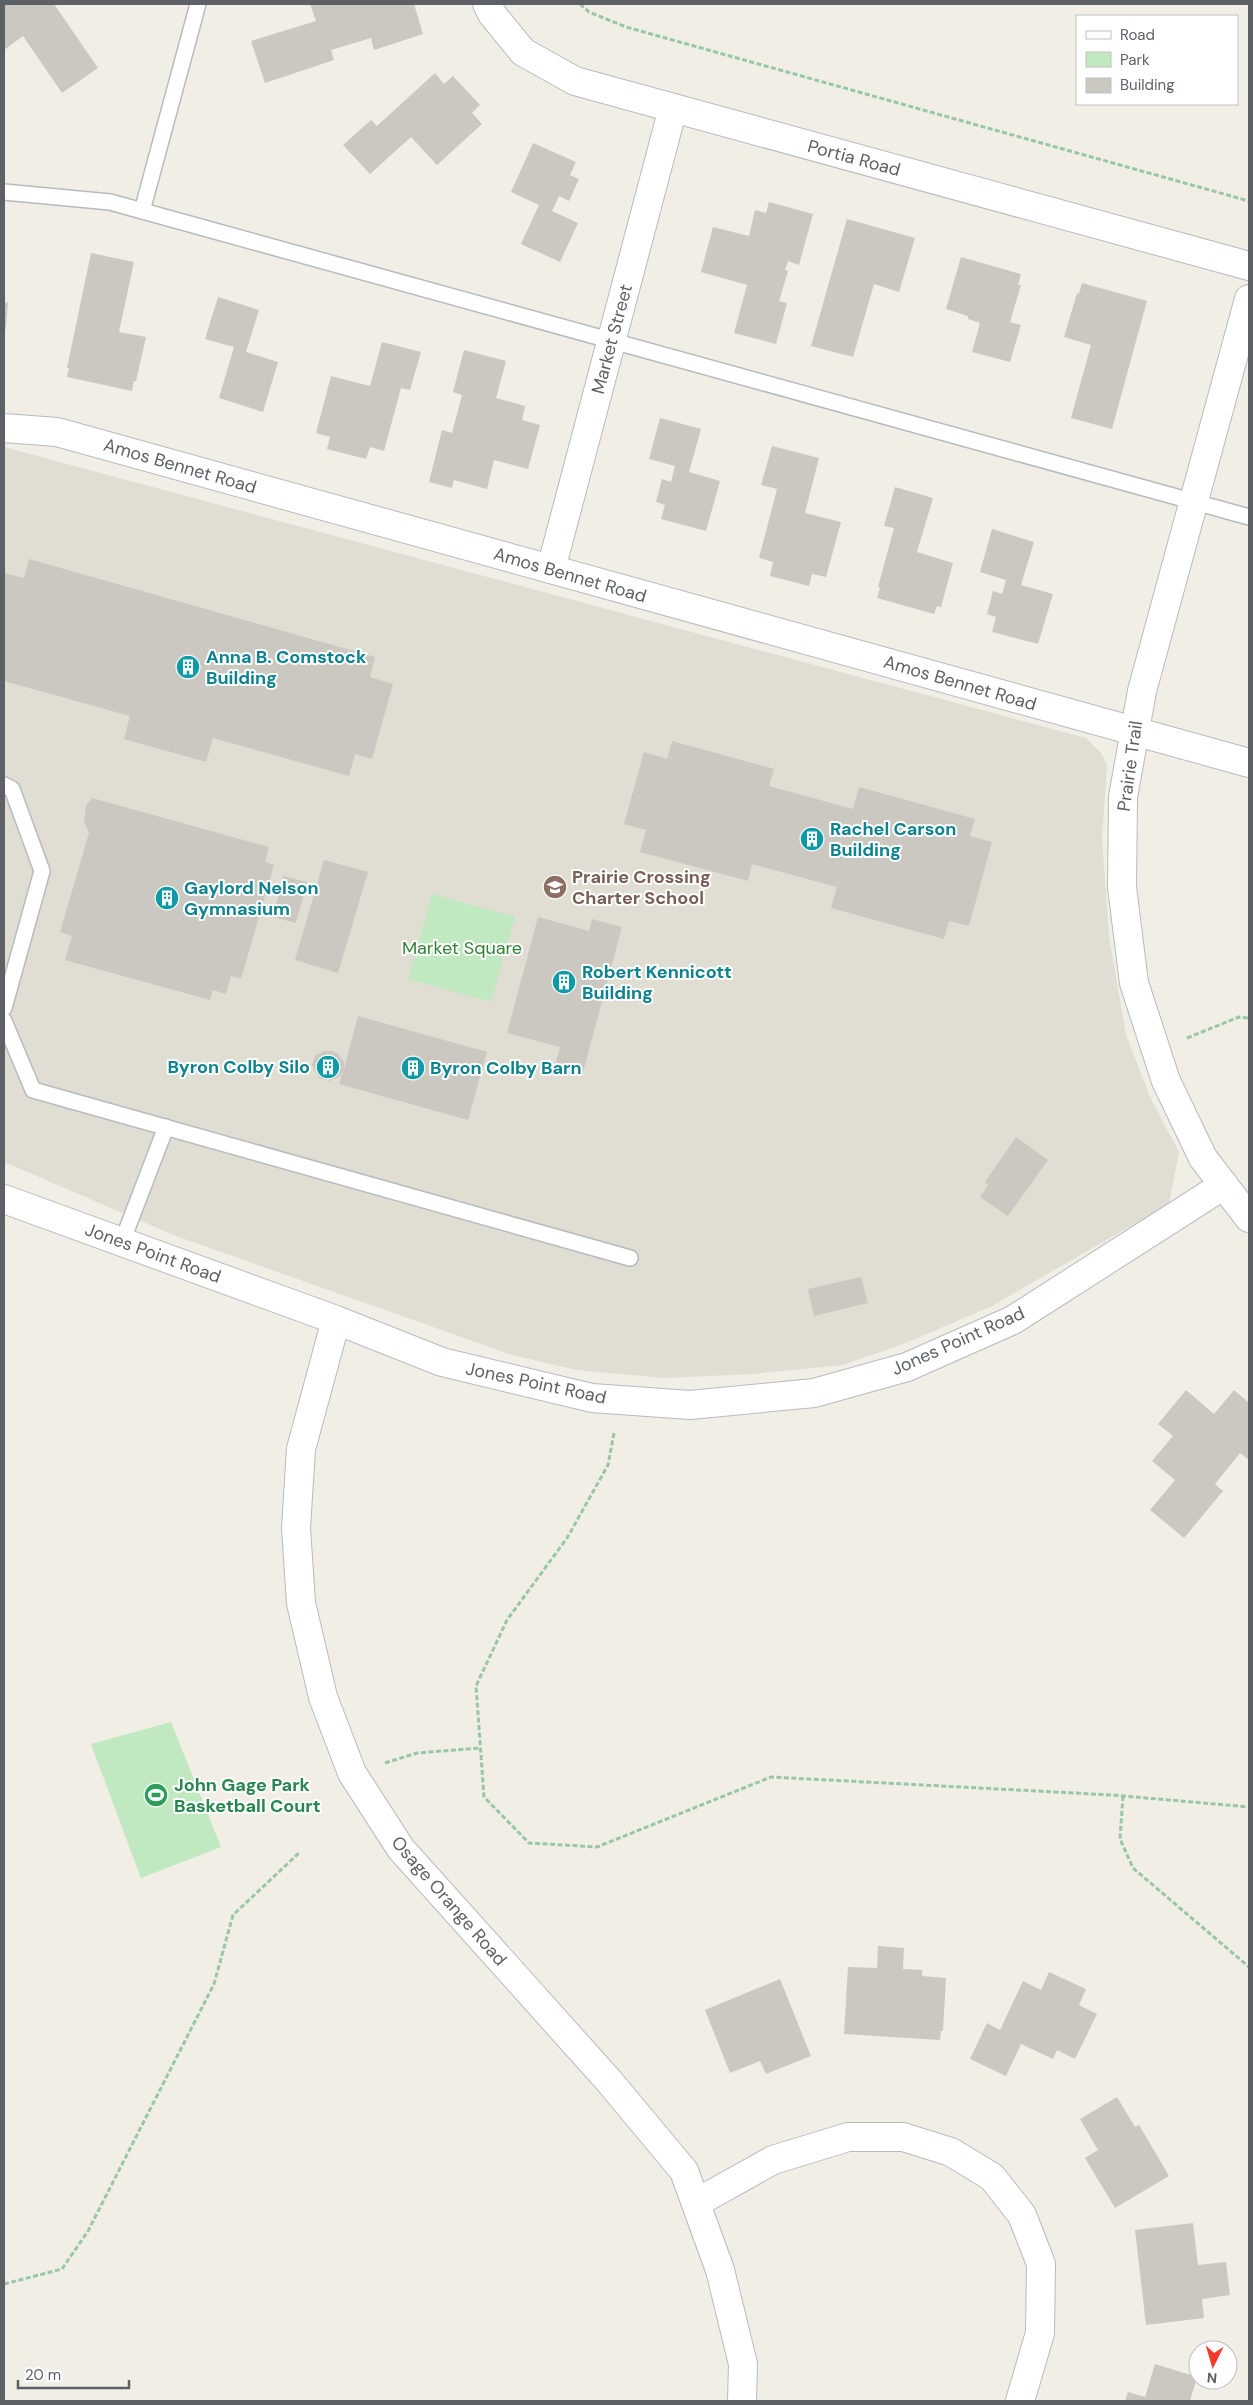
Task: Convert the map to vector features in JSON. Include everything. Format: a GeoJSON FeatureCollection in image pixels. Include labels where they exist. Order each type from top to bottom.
{"type":"FeatureCollection","features":[{"type":"Feature","properties":{"kind":"street","name":"Portia Road"},"geometry":{"type":"LineString","coordinates":[[487,4],[492,14],[524,52],[575,81],[1249,266]]}},
{"type":"Feature","properties":{"kind":"street","name":"Market Street"},"geometry":{"type":"LineString","coordinates":[[551,569],[673,108]]}},
{"type":"Feature","properties":{"kind":"street","name":"Prairie Trail"},"geometry":{"type":"LineString","coordinates":[[1249,299],[1142,691],[1123,797],[1122,887],[1134,983],[1166,1082],[1203,1158],[1249,1218]]}},
{"type":"Feature","properties":{"kind":"street","name":"Amos Bennet Road"},"geometry":{"type":"LineString","coordinates":[[4,428],[57,432],[1249,763]]}},
{"type":"Feature","properties":{"kind":"street","name":"Jones Point Road"},"geometry":{"type":"LineString","coordinates":[[4,1199],[336,1320],[442,1362],[592,1398],[690,1405],[814,1393],[907,1367],[1013,1320],[1224,1185]]}},
{"type":"Feature","properties":{"kind":"street","name":"Osage Orange Road"},"geometry":{"type":"LineString","coordinates":[[336,1320],[301,1449],[296,1528],[301,1603],[323,1697],[352,1773],[401,1849],[609,2081],[684,2171],[720,2270],[743,2364],[742,2401]]}},
{"type":"Feature","properties":{"kind":"street"},"geometry":{"type":"LineString","coordinates":[[696,2203],[773,2160],[848,2136],[903,2137],[952,2152],[992,2177],[1022,2215],[1041,2264],[1040,2333],[1020,2401]]}},
{"type":"Feature","properties":{"kind":"lane"},"geometry":{"type":"LineString","coordinates":[[142,211],[198,4]]}},
{"type":"Feature","properties":{"kind":"lane"},"geometry":{"type":"LineString","coordinates":[[4,192],[110,202],[612,339],[1249,517]]}},
{"type":"Feature","properties":{"kind":"lane"},"geometry":{"type":"LineString","coordinates":[[4,785],[12,789],[42,871],[4,1008]]}},
{"type":"Feature","properties":{"kind":"lane"},"geometry":{"type":"LineString","coordinates":[[4,1021],[32,1090],[630,1258]]}},
{"type":"Feature","properties":{"kind":"lane"},"geometry":{"type":"LineString","coordinates":[[122,1242],[166,1127]]}},
{"type":"Feature","properties":{"kind":"path"},"geometry":{"type":"LineString","coordinates":[[580,4],[589,12],[626,27],[1249,201]]}},
{"type":"Feature","properties":{"kind":"path"},"geometry":{"type":"LineString","coordinates":[[1156,1051],[1239,1017],[1249,1018]]}},
{"type":"Feature","properties":{"kind":"path"},"geometry":{"type":"LineString","coordinates":[[619,1400],[608,1465],[567,1538],[507,1620],[476,1686],[484,1797],[529,1843],[596,1847],[771,1777],[1124,1796],[1249,1806]]}},
{"type":"Feature","properties":{"kind":"path"},"geometry":{"type":"LineString","coordinates":[[352,1773],[417,1753],[480,1748]]}},
{"type":"Feature","properties":{"kind":"path"},"geometry":{"type":"LineString","coordinates":[[1124,1796],[1120,1839],[1133,1868],[1249,1967]]}},
{"type":"Feature","properties":{"kind":"path"},"geometry":{"type":"LineString","coordinates":[[4,2284],[62,2269],[88,2231],[214,1984],[233,1914],[300,1852]]}},
{"type":"Feature","properties":{"kind":"shaded area","name":"Prairie Crossing Charter School"},"geometry":{"type":"Polygon","coordinates":[[[4,447],[1086,738],[1102,754],[1107,766],[1102,838],[1109,936],[1126,1035],[1151,1099],[1179,1152],[1169,1204],[990,1307],[903,1344],[843,1365],[753,1374],[664,1378],[577,1370],[512,1355],[176,1236],[4,1162],[4,447]]]}},
{"type":"Feature","properties":{"kind":"green space","name":"Market Square"},"geometry":{"type":"Polygon","coordinates":[[[432,894],[515,917],[491,1002],[408,979],[432,894]]]}},
{"type":"Feature","properties":{"kind":"green space","name":"John Gage Park Basketball Court"},"geometry":{"type":"Polygon","coordinates":[[[171,1722],[221,1847],[141,1878],[91,1744],[171,1722]]]}},
{"type":"Feature","properties":{"kind":"building"},"geometry":{"type":"Polygon","coordinates":[[[4,4],[54,4],[98,68],[62,93],[23,36],[4,50],[4,4]]]}},
{"type":"Feature","properties":{"kind":"building"},"geometry":{"type":"Polygon","coordinates":[[[310,4],[414,4],[423,34],[374,50],[371,38],[331,50],[334,60],[265,83],[251,41],[316,21],[310,4]]]}},
{"type":"Feature","properties":{"kind":"building"},"geometry":{"type":"Polygon","coordinates":[[[435,73],[444,84],[453,76],[480,105],[472,113],[482,124],[437,165],[411,137],[370,174],[343,145],[371,120],[377,126],[435,73]]]}},
{"type":"Feature","properties":{"kind":"building"},"geometry":{"type":"Polygon","coordinates":[[[533,143],[576,162],[570,175],[579,179],[569,201],[559,196],[552,211],[578,223],[560,262],[521,244],[539,205],[511,192],[533,143]]]}},
{"type":"Feature","properties":{"kind":"building"},"geometry":{"type":"Polygon","coordinates":[[[769,202],[813,214],[799,265],[788,261],[785,270],[788,271],[779,301],[787,303],[776,344],[734,333],[747,285],[701,272],[713,227],[749,236],[755,210],[766,213],[769,202]]]}},
{"type":"Feature","properties":{"kind":"building"},"geometry":{"type":"Polygon","coordinates":[[[847,219],[915,238],[899,292],[874,284],[853,357],[811,346],[847,219]]]}},
{"type":"Feature","properties":{"kind":"building"},"geometry":{"type":"Polygon","coordinates":[[[91,253],[134,262],[119,332],[146,337],[132,391],[67,377],[69,368],[67,368],[91,253]]]}},
{"type":"Feature","properties":{"kind":"building"},"geometry":{"type":"Polygon","coordinates":[[[961,257],[1021,274],[1018,285],[1021,285],[1010,322],[1021,325],[1010,362],[972,352],[980,323],[968,319],[968,316],[946,309],[961,257]]]}},
{"type":"Feature","properties":{"kind":"building"},"geometry":{"type":"Polygon","coordinates":[[[1082,283],[1147,301],[1112,429],[1071,418],[1091,345],[1064,337],[1077,293],[1079,294],[1082,283]]]}},
{"type":"Feature","properties":{"kind":"building"},"geometry":{"type":"Polygon","coordinates":[[[218,297],[259,310],[246,352],[278,362],[263,412],[219,398],[234,347],[205,339],[218,297]]]}},
{"type":"Feature","properties":{"kind":"building"},"geometry":{"type":"Polygon","coordinates":[[[4,302],[8,303],[5,334],[4,334],[4,302]]]}},
{"type":"Feature","properties":{"kind":"building"},"geometry":{"type":"Polygon","coordinates":[[[382,342],[421,352],[410,390],[401,388],[384,451],[370,447],[366,459],[327,449],[330,437],[316,433],[331,376],[370,386],[382,342]]]}},
{"type":"Feature","properties":{"kind":"building"},"geometry":{"type":"Polygon","coordinates":[[[464,350],[506,361],[496,398],[525,406],[522,420],[540,425],[528,469],[494,460],[487,489],[454,480],[452,488],[429,482],[442,430],[452,433],[462,395],[453,392],[464,350]]]}},
{"type":"Feature","properties":{"kind":"building"},"geometry":{"type":"Polygon","coordinates":[[[660,418],[701,429],[689,472],[720,481],[706,531],[661,519],[665,505],[656,502],[662,479],[671,482],[675,466],[649,459],[660,418]]]}},
{"type":"Feature","properties":{"kind":"building"},"geometry":{"type":"Polygon","coordinates":[[[772,446],[819,458],[805,513],[841,522],[826,577],[812,574],[809,586],[770,576],[773,562],[759,558],[777,489],[761,485],[772,446]]]}},
{"type":"Feature","properties":{"kind":"building"},"geometry":{"type":"Polygon","coordinates":[[[895,487],[933,498],[917,552],[953,563],[941,607],[937,606],[934,614],[877,598],[880,588],[878,587],[894,528],[884,526],[895,487]]]}},
{"type":"Feature","properties":{"kind":"building"},"geometry":{"type":"Polygon","coordinates":[[[992,529],[1034,542],[1021,585],[1053,594],[1038,644],[992,632],[996,617],[987,614],[993,591],[1002,594],[1006,580],[980,572],[992,529]]]}},
{"type":"Feature","properties":{"kind":"building","name":"Anna B. Comstock Building"},"geometry":{"type":"Polygon","coordinates":[[[29,559],[375,657],[370,677],[393,684],[372,759],[355,754],[349,776],[213,738],[206,762],[124,739],[130,716],[4,681],[4,573],[24,578],[29,559]]]}},
{"type":"Feature","properties":{"kind":"building","name":"Rachel Carson Building"},"geometry":{"type":"Polygon","coordinates":[[[672,741],[774,769],[769,786],[853,809],[859,787],[975,819],[970,836],[992,842],[969,926],[949,921],[944,939],[831,908],[837,887],[752,864],[748,881],[640,852],[646,830],[624,824],[644,752],[667,759],[672,741]]]}},
{"type":"Feature","properties":{"kind":"building","name":"Gaylord Nelson Gymnasium"},"geometry":{"type":"Polygon","coordinates":[[[92,798],[269,847],[265,862],[274,865],[241,979],[231,976],[226,994],[213,990],[210,1000],[65,960],[72,936],[60,932],[89,833],[84,822],[86,806],[92,798]]]}},
{"type":"Feature","properties":{"kind":"building"},"geometry":{"type":"Polygon","coordinates":[[[324,860],[368,872],[338,973],[295,960],[324,860]]]}},
{"type":"Feature","properties":{"kind":"building"},"geometry":{"type":"Polygon","coordinates":[[[283,876],[307,882],[296,923],[273,917],[283,876]]]}},
{"type":"Feature","properties":{"kind":"building","name":"Robert Kennicott Building"},"geometry":{"type":"Polygon","coordinates":[[[538,917],[589,931],[592,919],[622,927],[582,1076],[554,1069],[560,1047],[507,1033],[538,917]]]}},
{"type":"Feature","properties":{"kind":"building","name":"Byron Colby Barn"},"geometry":{"type":"Polygon","coordinates":[[[358,1016],[487,1052],[468,1120],[339,1084],[343,1071],[339,1077],[329,1081],[319,1078],[312,1065],[315,1056],[324,1051],[333,1051],[338,1054],[344,1062],[344,1069],[358,1016]]]}},
{"type":"Feature","properties":{"kind":"building"},"geometry":{"type":"Polygon","coordinates":[[[1016,1137],[1048,1160],[1008,1216],[980,1197],[988,1185],[985,1182],[1016,1137]]]}},
{"type":"Feature","properties":{"kind":"building"},"geometry":{"type":"Polygon","coordinates":[[[861,1277],[868,1303],[814,1316],[808,1289],[861,1277]]]}},
{"type":"Feature","properties":{"kind":"building"},"geometry":{"type":"Polygon","coordinates":[[[1186,1390],[1214,1414],[1234,1390],[1249,1403],[1249,1460],[1240,1453],[1215,1484],[1223,1491],[1184,1538],[1150,1510],[1175,1480],[1152,1461],[1173,1436],[1158,1424],[1186,1390]]]}},
{"type":"Feature","properties":{"kind":"building"},"geometry":{"type":"Polygon","coordinates":[[[878,1946],[904,1948],[903,1969],[922,1970],[922,1976],[946,1978],[943,2031],[941,2031],[940,2040],[844,2034],[848,1967],[877,1968],[878,1946]]]}},
{"type":"Feature","properties":{"kind":"building"},"geometry":{"type":"Polygon","coordinates":[[[1049,1972],[1086,1989],[1079,2005],[1097,2014],[1075,2059],[1057,2050],[1053,2059],[1021,2044],[1006,2076],[970,2059],[987,2023],[1000,2030],[1023,1981],[1041,1990],[1049,1972]]]}},
{"type":"Feature","properties":{"kind":"building"},"geometry":{"type":"Polygon","coordinates":[[[780,1979],[811,2056],[766,2074],[760,2061],[730,2073],[705,2010],[780,1979]]]}},
{"type":"Feature","properties":{"kind":"building"},"geometry":{"type":"Polygon","coordinates":[[[1117,2097],[1135,2127],[1139,2125],[1169,2176],[1115,2208],[1085,2158],[1098,2150],[1080,2119],[1117,2097]]]}},
{"type":"Feature","properties":{"kind":"building"},"geometry":{"type":"Polygon","coordinates":[[[1193,2223],[1198,2265],[1226,2262],[1230,2295],[1202,2299],[1204,2318],[1146,2325],[1135,2230],[1193,2223]]]}},
{"type":"Feature","properties":{"kind":"building"},"geometry":{"type":"Polygon","coordinates":[[[1155,2364],[1188,2374],[1188,2390],[1193,2390],[1190,2401],[1125,2401],[1128,2392],[1145,2397],[1155,2364]]]}},
{"type":"Feature","properties":{"kind":"place","name":"Anna B. Comstock Building"},"geometry":{"type":"Point","coordinates":[188,667]}},
{"type":"Feature","properties":{"kind":"place","name":"Rachel Carson Building"},"geometry":{"type":"Point","coordinates":[812,839]}},
{"type":"Feature","properties":{"kind":"place","name":"Prairie Crossing Charter School"},"geometry":{"type":"Point","coordinates":[555,887]}},
{"type":"Feature","properties":{"kind":"place","name":"Gaylord Nelson Gymnasium"},"geometry":{"type":"Point","coordinates":[167,898]}},
{"type":"Feature","properties":{"kind":"place","name":"Robert Kennicott Building"},"geometry":{"type":"Point","coordinates":[564,982]}},
{"type":"Feature","properties":{"kind":"place","name":"Byron Colby Silo"},"geometry":{"type":"Point","coordinates":[328,1067]}},
{"type":"Feature","properties":{"kind":"place","name":"Byron Colby Barn"},"geometry":{"type":"Point","coordinates":[413,1068]}},
{"type":"Feature","properties":{"kind":"place","name":"John Gage Park Basketball Court"},"geometry":{"type":"Point","coordinates":[156,1795]}}]}
